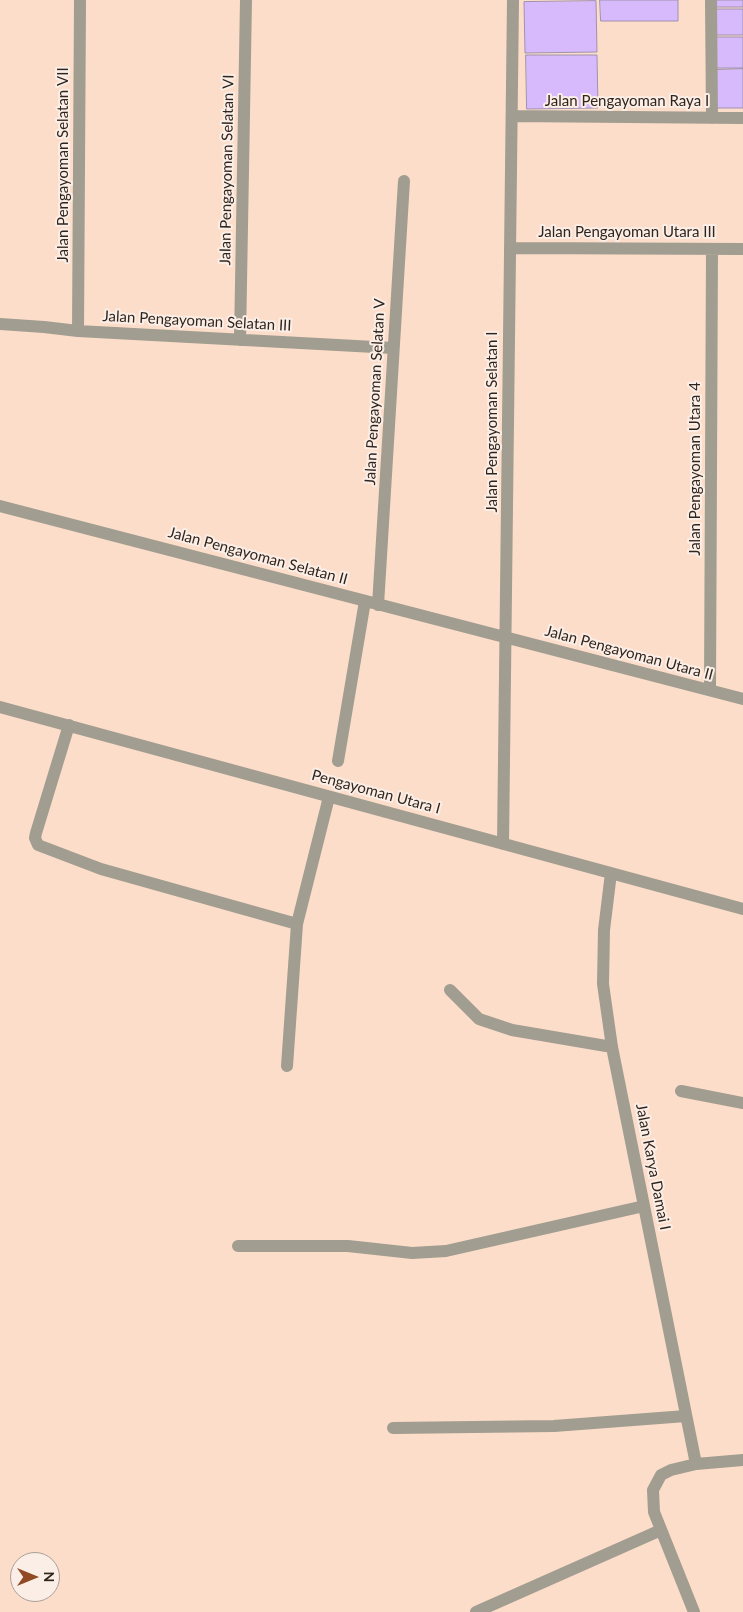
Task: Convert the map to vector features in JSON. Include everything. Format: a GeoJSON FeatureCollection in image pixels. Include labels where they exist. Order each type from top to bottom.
{"type":"FeatureCollection","features":[{"type":"Feature","properties":{"kind":"street","name":"Jalan Pengayoman Selatan VII"},"geometry":{"type":"LineString","coordinates":[[78,331],[80,0]]}},
{"type":"Feature","properties":{"kind":"street","name":"Jalan Pengayoman Selatan VI"},"geometry":{"type":"LineString","coordinates":[[240,340],[246,0]]}},
{"type":"Feature","properties":{"kind":"street","name":"Jalan Pengayoman Selatan I"},"geometry":{"type":"LineString","coordinates":[[504,844],[513,0]]}},
{"type":"Feature","properties":{"kind":"street"},"geometry":{"type":"LineString","coordinates":[[711,0],[712,118]]}},
{"type":"Feature","properties":{"kind":"street","name":"Jalan Pengayoman Raya I"},"geometry":{"type":"LineString","coordinates":[[512,116],[743,118]]}},
{"type":"Feature","properties":{"kind":"street","name":"Jalan Pengayoman Selatan V"},"geometry":{"type":"LineString","coordinates":[[378,604],[404,182]]}},
{"type":"Feature","properties":{"kind":"street","name":"Jalan Pengayoman Utara III"},"geometry":{"type":"LineString","coordinates":[[510,248],[743,249]]}},
{"type":"Feature","properties":{"kind":"street","name":"Jalan Pengayoman Utara 4"},"geometry":{"type":"LineString","coordinates":[[710,690],[712,249]]}},
{"type":"Feature","properties":{"kind":"street","name":"Jalan Pengayoman Selatan III"},"geometry":{"type":"LineString","coordinates":[[0,324],[78,331],[393,348]]}},
{"type":"Feature","properties":{"kind":"street","name":"Jalan Pengayoman Selatan II"},"geometry":{"type":"LineString","coordinates":[[0,506],[507,638]]}},
{"type":"Feature","properties":{"kind":"street"},"geometry":{"type":"LineString","coordinates":[[338,761],[365,601]]}},
{"type":"Feature","properties":{"kind":"street","name":"Jalan Pengayoman Utara II"},"geometry":{"type":"LineString","coordinates":[[507,638],[743,699]]}},
{"type":"Feature","properties":{"kind":"street","name":"Pengayoman Utara I"},"geometry":{"type":"LineString","coordinates":[[0,707],[743,910]]}},
{"type":"Feature","properties":{"kind":"street"},"geometry":{"type":"LineString","coordinates":[[69,725],[35,838],[38,846],[101,870],[298,924]]}},
{"type":"Feature","properties":{"kind":"street"},"geometry":{"type":"LineString","coordinates":[[287,1066],[298,924],[329,797]]}},
{"type":"Feature","properties":{"kind":"street","name":"Jalan Karya Damai I"},"geometry":{"type":"LineString","coordinates":[[611,873],[604,930],[603,984],[612,1047],[696,1464]]}},
{"type":"Feature","properties":{"kind":"street"},"geometry":{"type":"LineString","coordinates":[[450,990],[479,1019],[512,1030],[612,1047]]}},
{"type":"Feature","properties":{"kind":"street"},"geometry":{"type":"LineString","coordinates":[[681,1092],[743,1103]]}},
{"type":"Feature","properties":{"kind":"street"},"geometry":{"type":"LineString","coordinates":[[238,1246],[348,1246],[412,1253],[446,1251],[644,1206]]}},
{"type":"Feature","properties":{"kind":"street"},"geometry":{"type":"LineString","coordinates":[[393,1428],[554,1426],[686,1416]]}},
{"type":"Feature","properties":{"kind":"street"},"geometry":{"type":"LineString","coordinates":[[694,1612],[654,1512],[652,1490],[661,1475],[670,1470],[696,1464],[743,1460]]}},
{"type":"Feature","properties":{"kind":"street"},"geometry":{"type":"LineString","coordinates":[[476,1612],[661,1530]]}},
{"type":"Feature","properties":{"kind":"building"},"geometry":{"type":"Polygon","coordinates":[[[600,0],[678,0],[678,21],[601,21],[600,0]]]}},
{"type":"Feature","properties":{"kind":"building"},"geometry":{"type":"Polygon","coordinates":[[[714,0],[743,0],[743,7],[714,7],[714,0]]]}},
{"type":"Feature","properties":{"kind":"building"},"geometry":{"type":"Polygon","coordinates":[[[596,1],[597,52],[525,53],[524,2],[596,1]]]}},
{"type":"Feature","properties":{"kind":"building"},"geometry":{"type":"Polygon","coordinates":[[[715,9],[743,9],[743,35],[714,35],[715,9]]]}},
{"type":"Feature","properties":{"kind":"building"},"geometry":{"type":"Polygon","coordinates":[[[714,37],[743,37],[743,68],[714,68],[714,37]]]}},
{"type":"Feature","properties":{"kind":"building"},"geometry":{"type":"Polygon","coordinates":[[[526,55],[597,55],[598,108],[527,109],[526,55]]]}},
{"type":"Feature","properties":{"kind":"building"},"geometry":{"type":"Polygon","coordinates":[[[743,69],[743,108],[714,108],[714,70],[743,69]]]}}]}
